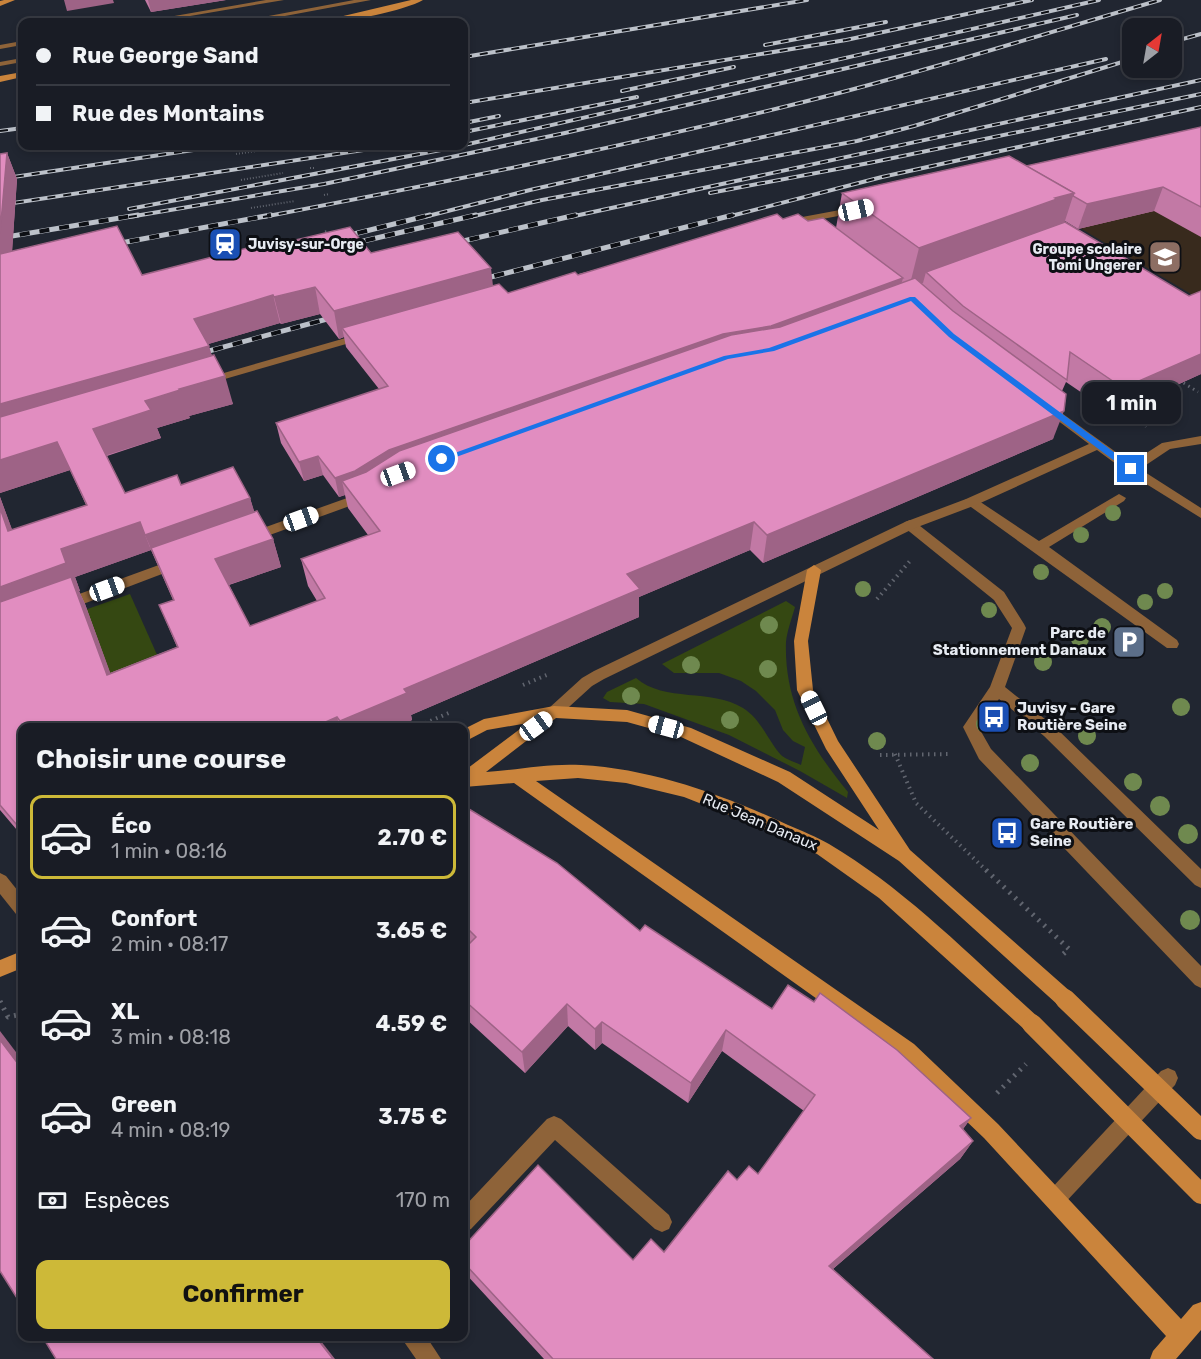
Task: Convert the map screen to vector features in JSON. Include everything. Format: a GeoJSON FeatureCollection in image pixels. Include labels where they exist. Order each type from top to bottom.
{"type":"FeatureCollection","features":[{"type":"Feature","properties":{"kind":"main road"},"geometry":{"type":"LineString","coordinates":[[0,4],[11,0]]}},
{"type":"Feature","properties":{"kind":"main road"},"geometry":{"type":"LineString","coordinates":[[346,18],[419,0]]}},
{"type":"Feature","properties":{"kind":"main road"},"geometry":{"type":"LineString","coordinates":[[0,79],[18,76]]}},
{"type":"Feature","properties":{"kind":"main road"},"geometry":{"type":"LineString","coordinates":[[814,570],[801,641],[806,690],[832,745],[905,856]]}},
{"type":"Feature","properties":{"kind":"main road"},"geometry":{"type":"LineString","coordinates":[[468,778],[554,712]]}},
{"type":"Feature","properties":{"kind":"main road"},"geometry":{"type":"LineString","coordinates":[[468,734],[484,725],[554,712],[627,716],[685,732],[784,777],[905,856],[1065,999],[1201,1130]]}},
{"type":"Feature","properties":{"kind":"main road","name":"Rue Jean Danaux"},"geometry":{"type":"LineString","coordinates":[[468,781],[578,771],[626,776],[686,791],[761,820],[824,849],[885,893],[939,938],[1032,1024],[1201,1194]]}},
{"type":"Feature","properties":{"kind":"main road"},"geometry":{"type":"LineString","coordinates":[[519,778],[907,1051],[1054,1199],[1181,1336]]}},
{"type":"Feature","properties":{"kind":"main road"},"geometry":{"type":"LineString","coordinates":[[0,969],[18,961]]}},
{"type":"Feature","properties":{"kind":"main road"},"geometry":{"type":"LineString","coordinates":[[1161,1359],[1201,1313]]}},
{"type":"Feature","properties":{"kind":"street"},"geometry":{"type":"LineString","coordinates":[[169,18],[280,0]]}},
{"type":"Feature","properties":{"kind":"street"},"geometry":{"type":"LineString","coordinates":[[264,18],[367,0]]}},
{"type":"Feature","properties":{"kind":"street"},"geometry":{"type":"LineString","coordinates":[[0,47],[18,44]]}},
{"type":"Feature","properties":{"kind":"street"},"geometry":{"type":"LineString","coordinates":[[0,64],[18,61]]}},
{"type":"Feature","properties":{"kind":"street"},"geometry":{"type":"LineString","coordinates":[[771,225],[809,220],[870,207]]}},
{"type":"Feature","properties":{"kind":"street"},"geometry":{"type":"LineString","coordinates":[[809,220],[821,230]]}},
{"type":"Feature","properties":{"kind":"street"},"geometry":{"type":"LineString","coordinates":[[193,386],[376,332]]}},
{"type":"Feature","properties":{"kind":"street"},"geometry":{"type":"LineString","coordinates":[[1032,395],[1131,469],[1201,514]]}},
{"type":"Feature","properties":{"kind":"street"},"geometry":{"type":"LineString","coordinates":[[1131,469],[1166,446],[1201,440]]}},
{"type":"Feature","properties":{"kind":"street"},"geometry":{"type":"LineString","coordinates":[[554,712],[593,678],[910,525],[971,502],[1098,445]]}},
{"type":"Feature","properties":{"kind":"street"},"geometry":{"type":"LineString","coordinates":[[243,540],[373,490]]}},
{"type":"Feature","properties":{"kind":"street"},"geometry":{"type":"LineString","coordinates":[[1039,547],[1119,498]]}},
{"type":"Feature","properties":{"kind":"street"},"geometry":{"type":"LineString","coordinates":[[971,502],[1039,547],[1172,644]]}},
{"type":"Feature","properties":{"kind":"street"},"geometry":{"type":"LineString","coordinates":[[910,525],[999,596],[1019,628],[997,689],[971,727],[984,754],[1201,979]]}},
{"type":"Feature","properties":{"kind":"street"},"geometry":{"type":"LineString","coordinates":[[55,608],[188,560]]}},
{"type":"Feature","properties":{"kind":"street"},"geometry":{"type":"LineString","coordinates":[[997,689],[1050,732],[1201,880]]}},
{"type":"Feature","properties":{"kind":"street"},"geometry":{"type":"LineString","coordinates":[[0,881],[18,903]]}},
{"type":"Feature","properties":{"kind":"street"},"geometry":{"type":"LineString","coordinates":[[1054,1199],[1168,1078]]}},
{"type":"Feature","properties":{"kind":"street"},"geometry":{"type":"LineString","coordinates":[[468,1218],[554,1126],[662,1222]]}},
{"type":"Feature","properties":{"kind":"street"},"geometry":{"type":"LineString","coordinates":[[415,1341],[430,1359]]}},
{"type":"Feature","properties":{"kind":"path"},"geometry":{"type":"LineString","coordinates":[[236,154],[259,150]]}},
{"type":"Feature","properties":{"kind":"path"},"geometry":{"type":"LineString","coordinates":[[310,168],[315,168]]}},
{"type":"Feature","properties":{"kind":"path"},"geometry":{"type":"LineString","coordinates":[[241,180],[283,173]]}},
{"type":"Feature","properties":{"kind":"path"},"geometry":{"type":"LineString","coordinates":[[324,195],[329,194]]}},
{"type":"Feature","properties":{"kind":"path"},"geometry":{"type":"LineString","coordinates":[[252,208],[295,201]]}},
{"type":"Feature","properties":{"kind":"path"},"geometry":{"type":"LineString","coordinates":[[258,248],[281,242]]}},
{"type":"Feature","properties":{"kind":"path"},"geometry":{"type":"LineString","coordinates":[[1174,376],[1198,392]]}},
{"type":"Feature","properties":{"kind":"path"},"geometry":{"type":"LineString","coordinates":[[877,599],[928,539]]}},
{"type":"Feature","properties":{"kind":"path"},"geometry":{"type":"LineString","coordinates":[[880,755],[896,754],[916,803],[1070,950],[1060,956]]}},
{"type":"Feature","properties":{"kind":"path"},"geometry":{"type":"LineString","coordinates":[[0,1001],[8,1017],[18,1015]]}},
{"type":"Feature","properties":{"kind":"path"},"geometry":{"type":"LineString","coordinates":[[974,1116],[1029,1061]]}},
{"type":"Feature","properties":{"kind":"shaded area"},"geometry":{"type":"Polygon","coordinates":[[[1201,179],[1201,300],[1080,228],[1201,179]]]}},
{"type":"Feature","properties":{"kind":"green space"},"geometry":{"type":"Polygon","coordinates":[[[130,594],[174,693],[44,723],[20,723],[25,631],[130,594]]]}},
{"type":"Feature","properties":{"kind":"green space"},"geometry":{"type":"Polygon","coordinates":[[[786,601],[795,607],[786,642],[790,685],[795,704],[802,723],[822,758],[848,792],[847,798],[729,735],[644,704],[610,702],[603,698],[607,692],[636,678],[660,690],[730,702],[743,708],[755,718],[781,755],[801,765],[805,747],[793,741],[783,730],[775,710],[756,691],[741,681],[719,673],[674,673],[662,664],[786,601]]]}},
{"type":"Feature","properties":{"kind":"building"},"geometry":{"type":"Polygon","coordinates":[[[1201,127],[1201,207],[1163,187],[1087,204],[1073,196],[1074,193],[1026,166],[1201,127]]]}},
{"type":"Feature","properties":{"kind":"building"},"geometry":{"type":"Polygon","coordinates":[[[7,153],[0,234],[0,154],[7,153]]]}},
{"type":"Feature","properties":{"kind":"building"},"geometry":{"type":"Polygon","coordinates":[[[1009,156],[1074,193],[919,248],[842,193],[1009,156]]]}},
{"type":"Feature","properties":{"kind":"building"},"geometry":{"type":"Polygon","coordinates":[[[777,214],[783,219],[798,214],[808,221],[823,218],[903,278],[771,326],[723,334],[389,450],[355,471],[335,478],[318,456],[299,462],[276,423],[388,386],[342,328],[499,284],[508,293],[575,272],[578,275],[777,214]]]}},
{"type":"Feature","properties":{"kind":"building"},"geometry":{"type":"Polygon","coordinates":[[[1065,222],[1189,296],[1201,291],[1201,354],[1123,388],[1070,352],[1067,380],[963,306],[926,272],[1065,222]]]}},
{"type":"Feature","properties":{"kind":"building"},"geometry":{"type":"Polygon","coordinates":[[[117,226],[142,275],[259,245],[262,248],[350,227],[371,253],[458,232],[491,268],[334,311],[315,287],[274,297],[273,295],[194,319],[209,346],[0,404],[0,254],[117,226]]]}},
{"type":"Feature","properties":{"kind":"building"},"geometry":{"type":"Polygon","coordinates":[[[915,278],[953,311],[1066,394],[1064,411],[767,535],[754,522],[627,574],[640,589],[404,689],[407,693],[340,721],[337,717],[323,723],[18,723],[18,826],[0,805],[0,602],[71,577],[107,675],[178,647],[159,605],[174,600],[151,548],[257,511],[273,539],[215,559],[250,626],[325,598],[301,559],[380,531],[342,481],[366,472],[399,451],[731,335],[780,327],[915,278]]]}},
{"type":"Feature","properties":{"kind":"building"},"geometry":{"type":"Polygon","coordinates":[[[214,355],[225,376],[145,401],[151,410],[93,429],[125,493],[177,475],[181,485],[233,467],[250,498],[145,535],[140,522],[61,549],[66,563],[0,587],[0,508],[8,531],[87,505],[57,442],[0,460],[0,417],[214,355]]]}},
{"type":"Feature","properties":{"kind":"building"},"geometry":{"type":"Polygon","coordinates":[[[468,808],[557,863],[640,931],[645,925],[772,1009],[788,985],[814,1002],[820,993],[897,1050],[971,1118],[960,1126],[973,1141],[829,1266],[933,1359],[553,1359],[468,1267],[468,1242],[538,1165],[633,1260],[651,1239],[664,1252],[728,1171],[737,1180],[749,1166],[758,1174],[815,1095],[726,1030],[691,1083],[602,1022],[595,1029],[567,1004],[522,1052],[468,1004],[468,945],[476,937],[468,929],[468,808]]]}},
{"type":"Feature","properties":{"kind":"building"},"geometry":{"type":"Polygon","coordinates":[[[0,1040],[18,1064],[18,1300],[0,1271],[0,1040]]]}},
{"type":"Feature","properties":{"kind":"building"},"geometry":{"type":"Polygon","coordinates":[[[45,1341],[319,1341],[333,1359],[56,1359],[45,1341]]]}},
{"type":"Feature","properties":{"kind":"railway"},"geometry":{"type":"LineString","coordinates":[[468,56],[807,0]]}},
{"type":"Feature","properties":{"kind":"railway"},"geometry":{"type":"LineString","coordinates":[[468,102],[846,40],[1032,0]]}},
{"type":"Feature","properties":{"kind":"railway"},"geometry":{"type":"LineString","coordinates":[[468,144],[1099,0]]}},
{"type":"Feature","properties":{"kind":"railway"},"geometry":{"type":"LineString","coordinates":[[263,217],[552,160],[768,111],[920,71],[1160,0]]}},
{"type":"Feature","properties":{"kind":"railway"},"geometry":{"type":"LineString","coordinates":[[129,217],[324,184],[565,133],[1077,15]]}},
{"type":"Feature","properties":{"kind":"railway"},"geometry":{"type":"LineString","coordinates":[[765,45],[886,22]]}},
{"type":"Feature","properties":{"kind":"railway"},"geometry":{"type":"LineString","coordinates":[[1182,39],[1201,34]]}},
{"type":"Feature","properties":{"kind":"railway"},"geometry":{"type":"LineString","coordinates":[[424,217],[530,190],[1106,59]]}},
{"type":"Feature","properties":{"kind":"railway"},"geometry":{"type":"LineString","coordinates":[[470,217],[542,200],[857,141],[914,126],[1122,62]]}},
{"type":"Feature","properties":{"kind":"railway"},"geometry":{"type":"LineString","coordinates":[[622,91],[734,67]]}},
{"type":"Feature","properties":{"kind":"railway"},"geometry":{"type":"LineString","coordinates":[[570,217],[1201,80]]}},
{"type":"Feature","properties":{"kind":"railway"},"geometry":{"type":"LineString","coordinates":[[710,193],[869,163],[1201,94]]}},
{"type":"Feature","properties":{"kind":"railway"},"geometry":{"type":"LineString","coordinates":[[468,131],[637,97]]}},
{"type":"Feature","properties":{"kind":"railway"},"geometry":{"type":"LineString","coordinates":[[727,217],[882,177],[1201,107]]}},
{"type":"Feature","properties":{"kind":"railway"},"geometry":{"type":"LineString","coordinates":[[468,122],[499,116]]}},
{"type":"Feature","properties":{"kind":"railway"},"geometry":{"type":"LineString","coordinates":[[0,131],[18,129]]}},
{"type":"Feature","properties":{"kind":"railway"},"geometry":{"type":"LineString","coordinates":[[0,179],[193,150]]}},
{"type":"Feature","properties":{"kind":"railway"},"geometry":{"type":"LineString","coordinates":[[0,205],[364,150]]}},
{"type":"Feature","properties":{"kind":"railway"},"geometry":{"type":"LineString","coordinates":[[129,209],[441,150]]}},
{"type":"Feature","properties":{"kind":"railway"},"geometry":{"type":"LineString","coordinates":[[0,238],[138,215]]}},
{"type":"Feature","properties":{"kind":"railway"},"geometry":{"type":"LineString","coordinates":[[110,245],[271,215]]}},
{"type":"Feature","properties":{"kind":"railway"},"geometry":{"type":"LineString","coordinates":[[338,238],[430,215]]}},
{"type":"Feature","properties":{"kind":"railway"},"geometry":{"type":"LineString","coordinates":[[346,245],[476,215]]}},
{"type":"Feature","properties":{"kind":"railway"},"geometry":{"type":"LineString","coordinates":[[450,244],[576,215]]}},
{"type":"Feature","properties":{"kind":"railway"},"geometry":{"type":"LineString","coordinates":[[475,281],[733,215]]}},
{"type":"Feature","properties":{"kind":"railway"},"geometry":{"type":"LineString","coordinates":[[194,355],[342,315]]}},
{"type":"Feature","properties":{"kind":"place","name":"Juvisy-sur-Orge"},"geometry":{"type":"Point","coordinates":[225,244]}},
{"type":"Feature","properties":{"kind":"place","name":"Groupe scolaire Tomi Ungerer"},"geometry":{"type":"Point","coordinates":[1165,257]}},
{"type":"Feature","properties":{"kind":"place","name":"Parc de Stationnement Danaux"},"geometry":{"type":"Point","coordinates":[1129,642]}},
{"type":"Feature","properties":{"kind":"place","name":"Juvisy - Gare Routière Seine"},"geometry":{"type":"Point","coordinates":[994,717]}},
{"type":"Feature","properties":{"kind":"place","name":"Gare Routière Seine"},"geometry":{"type":"Point","coordinates":[1007,833]}},
{"type":"Feature","properties":{"kind":"route"},"geometry":{"type":"LineString","coordinates":[[442,459],[726,357],[771,350],[912,298],[951,335],[1131,469]]}}]}
